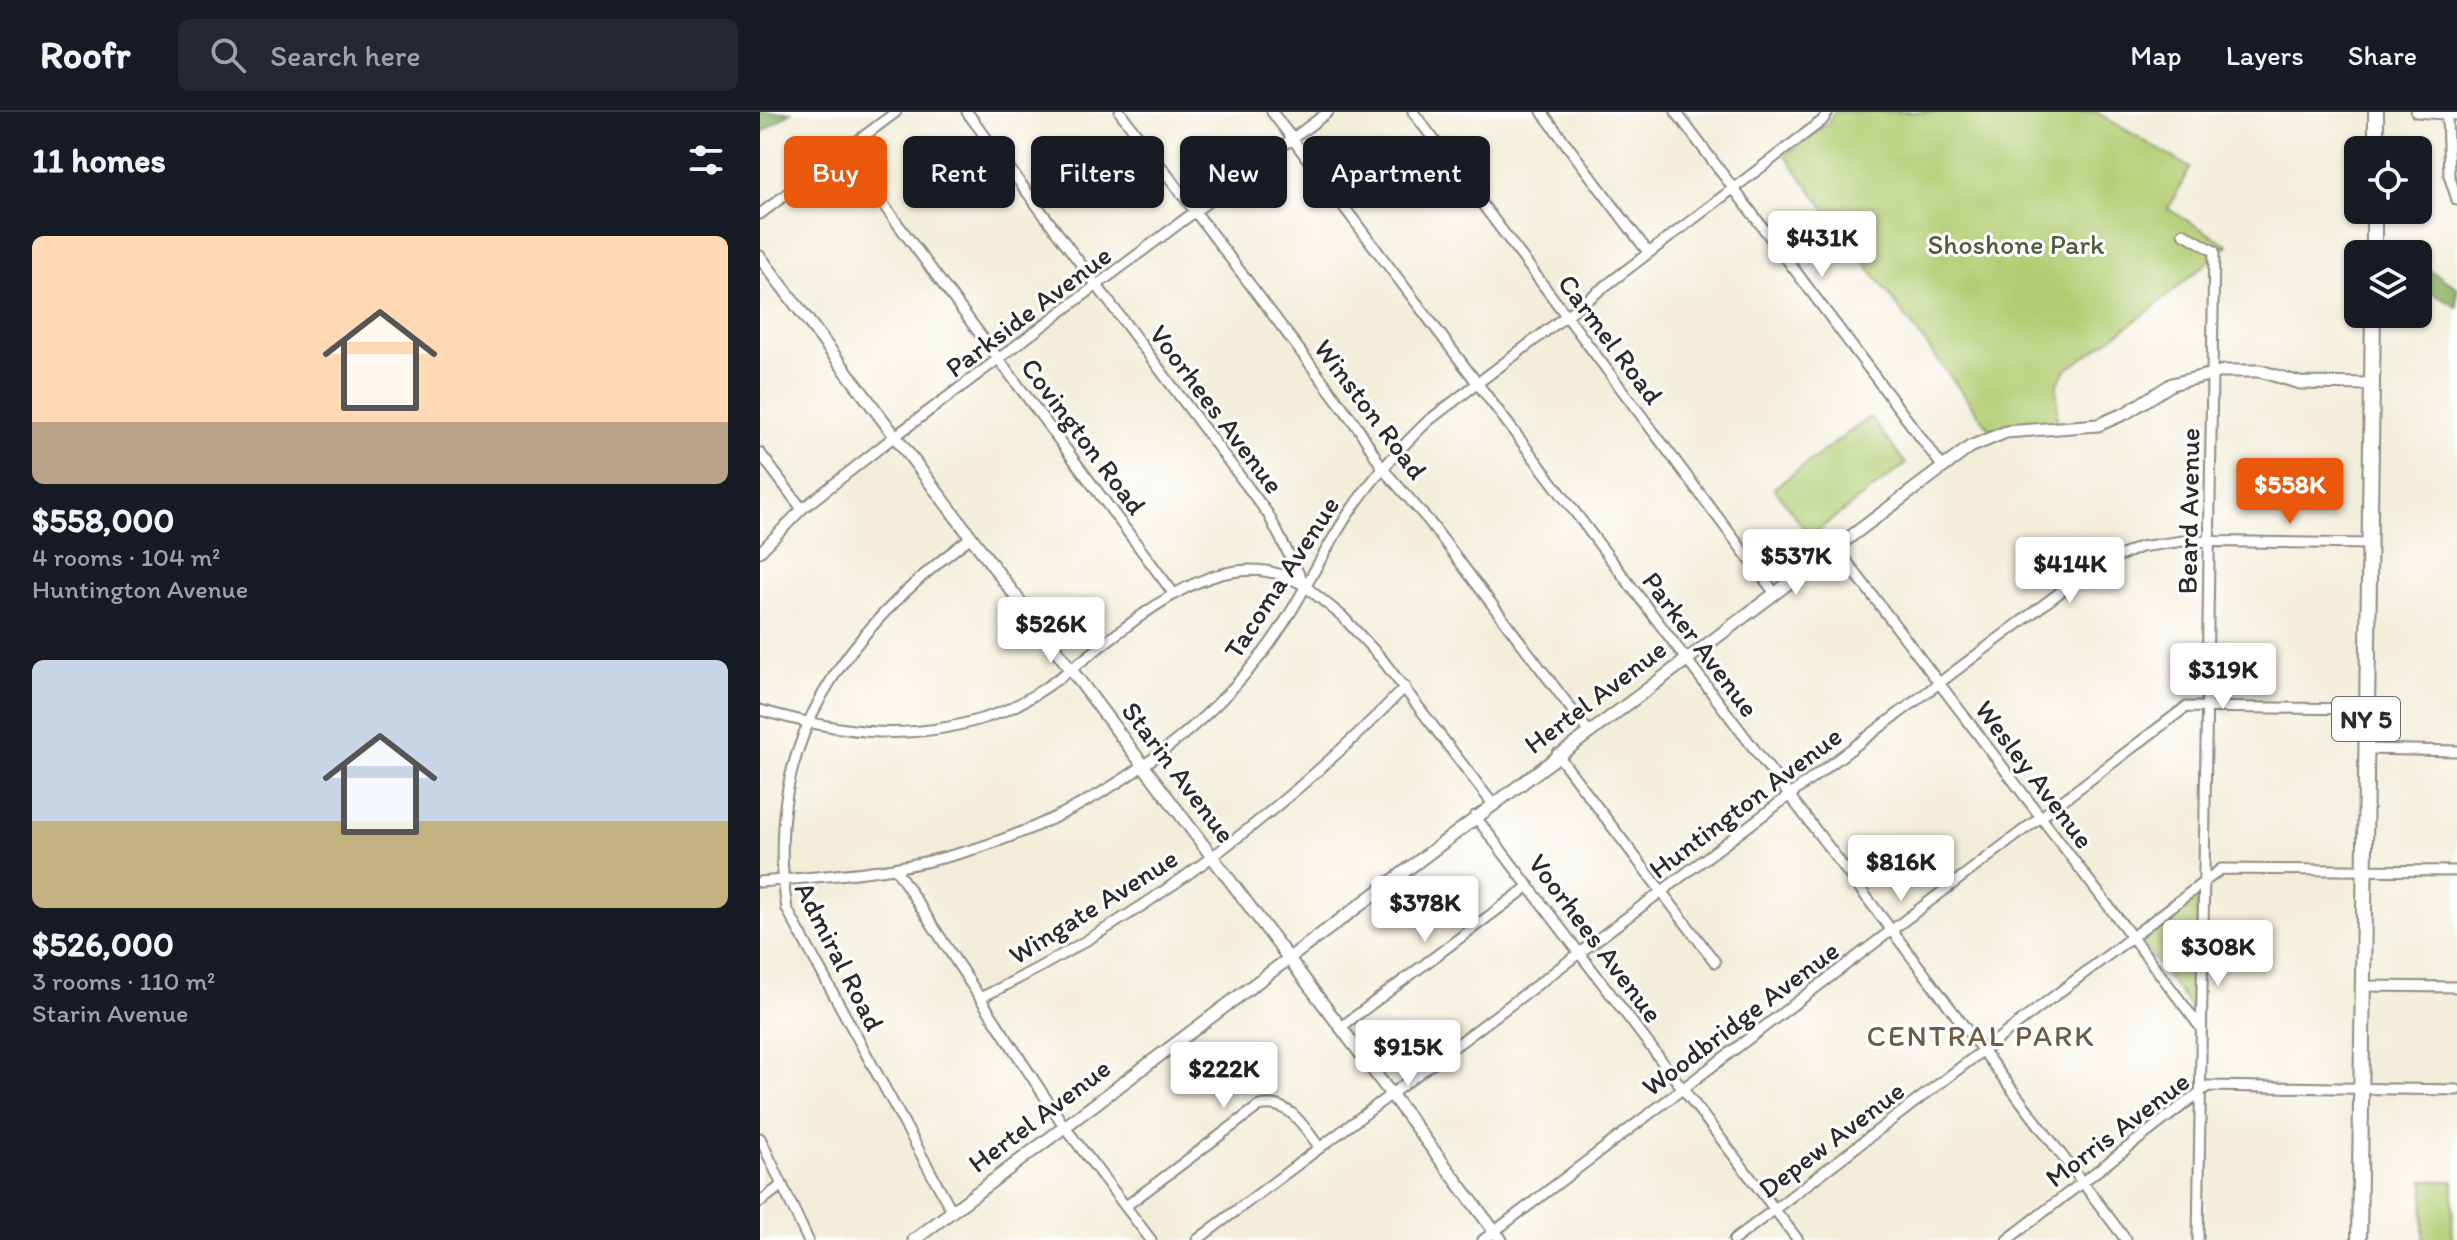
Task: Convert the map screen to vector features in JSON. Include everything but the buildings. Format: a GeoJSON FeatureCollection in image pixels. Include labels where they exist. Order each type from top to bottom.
{"type":"FeatureCollection","features":[{"type":"Feature","properties":{"kind":"main road"},"geometry":{"type":"LineString","coordinates":[[2376,112],[2376,136]]}},
{"type":"Feature","properties":{"kind":"main road","name":"NY 5"},"geometry":{"type":"LineString","coordinates":[[2359,1240],[2373,328]]}},
{"type":"Feature","properties":{"kind":"street"},"geometry":{"type":"LineString","coordinates":[[865,136],[896,112]]}},
{"type":"Feature","properties":{"kind":"street","name":"Voorhees Avenue"},"geometry":{"type":"LineString","coordinates":[[967,112],[1268,514],[1305,586],[1358,633],[1405,687],[1492,803]]}},
{"type":"Feature","properties":{"kind":"street","name":"Winston Road"},"geometry":{"type":"LineString","coordinates":[[1120,112],[1359,429],[1383,469],[1428,520],[1588,731]]}},
{"type":"Feature","properties":{"kind":"street","name":"Parker Avenue"},"geometry":{"type":"LineString","coordinates":[[1272,112],[2126,1240]]}},
{"type":"Feature","properties":{"kind":"street","name":"Parkside Avenue"},"geometry":{"type":"LineString","coordinates":[[760,552],[802,509],[895,436],[1328,112]]}},
{"type":"Feature","properties":{"kind":"street","name":"Carmel Road"},"geometry":{"type":"LineString","coordinates":[[1413,112],[1774,592]]}},
{"type":"Feature","properties":{"kind":"street"},"geometry":{"type":"LineString","coordinates":[[1542,112],[1648,252]]}},
{"type":"Feature","properties":{"kind":"street"},"geometry":{"type":"LineString","coordinates":[[1676,112],[1942,466]]}},
{"type":"Feature","properties":{"kind":"street","name":"Tacoma Avenue"},"geometry":{"type":"LineString","coordinates":[[760,882],[895,868],[951,855],[1046,821],[1101,794],[1144,766],[1198,723],[1263,653],[1348,514],[1383,469],[1428,421],[1822,121],[1828,112]]}},
{"type":"Feature","properties":{"kind":"street"},"geometry":{"type":"LineString","coordinates":[[2416,112],[2452,115],[2449,175],[2457,200]]}},
{"type":"Feature","properties":{"kind":"street"},"geometry":{"type":"LineString","coordinates":[[760,214],[784,196]]}},
{"type":"Feature","properties":{"kind":"street","name":"Covington Road"},"geometry":{"type":"LineString","coordinates":[[886,208],[1174,594]]}},
{"type":"Feature","properties":{"kind":"street","name":"Beard Avenue"},"geometry":{"type":"LineString","coordinates":[[2183,233],[2214,251],[2198,1240]]}},
{"type":"Feature","properties":{"kind":"street","name":"Starin Avenue"},"geometry":{"type":"LineString","coordinates":[[760,257],[1498,1236]]}},
{"type":"Feature","properties":{"kind":"street","name":"Hertel Avenue"},"geometry":{"type":"LineString","coordinates":[[914,1240],[1557,754],[1970,447],[2006,432],[2098,425],[2126,413],[2172,384],[2212,373],[2244,370],[2300,383],[2373,384]]}},
{"type":"Feature","properties":{"kind":"street"},"geometry":{"type":"LineString","coordinates":[[760,453],[802,509]]}},
{"type":"Feature","properties":{"kind":"street"},"geometry":{"type":"LineString","coordinates":[[809,695],[845,645],[883,605],[971,537]]}},
{"type":"Feature","properties":{"kind":"street","name":"Huntington Avenue"},"geometry":{"type":"LineString","coordinates":[[1197,1240],[2097,566],[2140,547],[2210,541],[2370,544]]}},
{"type":"Feature","properties":{"kind":"street","name":"Wesley Avenue"},"geometry":{"type":"LineString","coordinates":[[1835,546],[2201,1028]]}},
{"type":"Feature","properties":{"kind":"street"},"geometry":{"type":"LineString","coordinates":[[760,710],[860,733],[943,728],[1003,711],[1072,670],[1174,594],[1203,578],[1241,570],[1285,574],[1305,586]]}},
{"type":"Feature","properties":{"kind":"street","name":"Wingate Avenue"},"geometry":{"type":"LineString","coordinates":[[980,998],[1104,932],[1212,857],[1310,779],[1405,687]]}},
{"type":"Feature","properties":{"kind":"street","name":"Woodbridge Avenue"},"geometry":{"type":"LineString","coordinates":[[1483,1240],[1498,1236],[1683,1089],[2186,707],[2367,709]]}},
{"type":"Feature","properties":{"kind":"street"},"geometry":{"type":"LineString","coordinates":[[789,730],[800,710]]}},
{"type":"Feature","properties":{"kind":"street"},"geometry":{"type":"LineString","coordinates":[[2365,749],[2457,751]]}},
{"type":"Feature","properties":{"kind":"street"},"geometry":{"type":"LineString","coordinates":[[1557,754],[1715,962]]}},
{"type":"Feature","properties":{"kind":"street","name":"Voorhees Avenue"},"geometry":{"type":"LineString","coordinates":[[1475,816],[1798,1240]]}},
{"type":"Feature","properties":{"kind":"street","name":"Admiral Road"},"geometry":{"type":"LineString","coordinates":[[770,844],[777,881],[802,938],[952,1211]]}},
{"type":"Feature","properties":{"kind":"street","name":"Depew Avenue"},"geometry":{"type":"LineString","coordinates":[[1734,1240],[2203,881],[2226,867],[2457,871]]}},
{"type":"Feature","properties":{"kind":"street"},"geometry":{"type":"LineString","coordinates":[[895,868],[1064,1126],[1151,1240]]}},
{"type":"Feature","properties":{"kind":"street"},"geometry":{"type":"LineString","coordinates":[[1341,1027],[1529,886]]}},
{"type":"Feature","properties":{"kind":"street"},"geometry":{"type":"LineString","coordinates":[[2361,986],[2457,987]]}},
{"type":"Feature","properties":{"kind":"street","name":"Morris Avenue"},"geometry":{"type":"LineString","coordinates":[[2007,1240],[2208,1086],[2457,1090]]}},
{"type":"Feature","properties":{"kind":"street"},"geometry":{"type":"LineString","coordinates":[[1126,1206],[1259,1106],[1276,1104],[1289,1110],[1320,1148]]}},
{"type":"Feature","properties":{"kind":"street"},"geometry":{"type":"LineString","coordinates":[[760,1138],[808,1240]]}},
{"type":"Feature","properties":{"kind":"street"},"geometry":{"type":"LineString","coordinates":[[760,1202],[782,1185]]}},
{"type":"Feature","properties":{"kind":"green space"},"geometry":{"type":"Polygon","coordinates":[[[760,112],[791,112],[760,134],[760,112]]]}},
{"type":"Feature","properties":{"kind":"green space","name":"Shoshone Park"},"geometry":{"type":"Polygon","coordinates":[[[1834,112],[2096,112],[2190,168],[2168,209],[2228,245],[2149,311],[2065,371],[2057,385],[2057,423],[2025,423],[1990,430],[1785,155],[1827,124],[1834,112]]]}},
{"type":"Feature","properties":{"kind":"green space"},"geometry":{"type":"Polygon","coordinates":[[[2432,272],[2457,287],[2457,307],[2432,293],[2432,272]]]}},
{"type":"Feature","properties":{"kind":"green space"},"geometry":{"type":"Polygon","coordinates":[[[1870,417],[1906,464],[1810,536],[1774,488],[1870,417]]]}},
{"type":"Feature","properties":{"kind":"green space"},"geometry":{"type":"Polygon","coordinates":[[[2198,891],[2196,1014],[2138,938],[2198,891]]]}},
{"type":"Feature","properties":{"kind":"green space"},"geometry":{"type":"Polygon","coordinates":[[[2424,1181],[2453,1181],[2452,1240],[2423,1240],[2424,1181]]]}},
{"type":"Feature","properties":{"kind":"district","name":"CENTRAL PARK"},"geometry":{"type":"Point","coordinates":[1981,1036]}}]}
